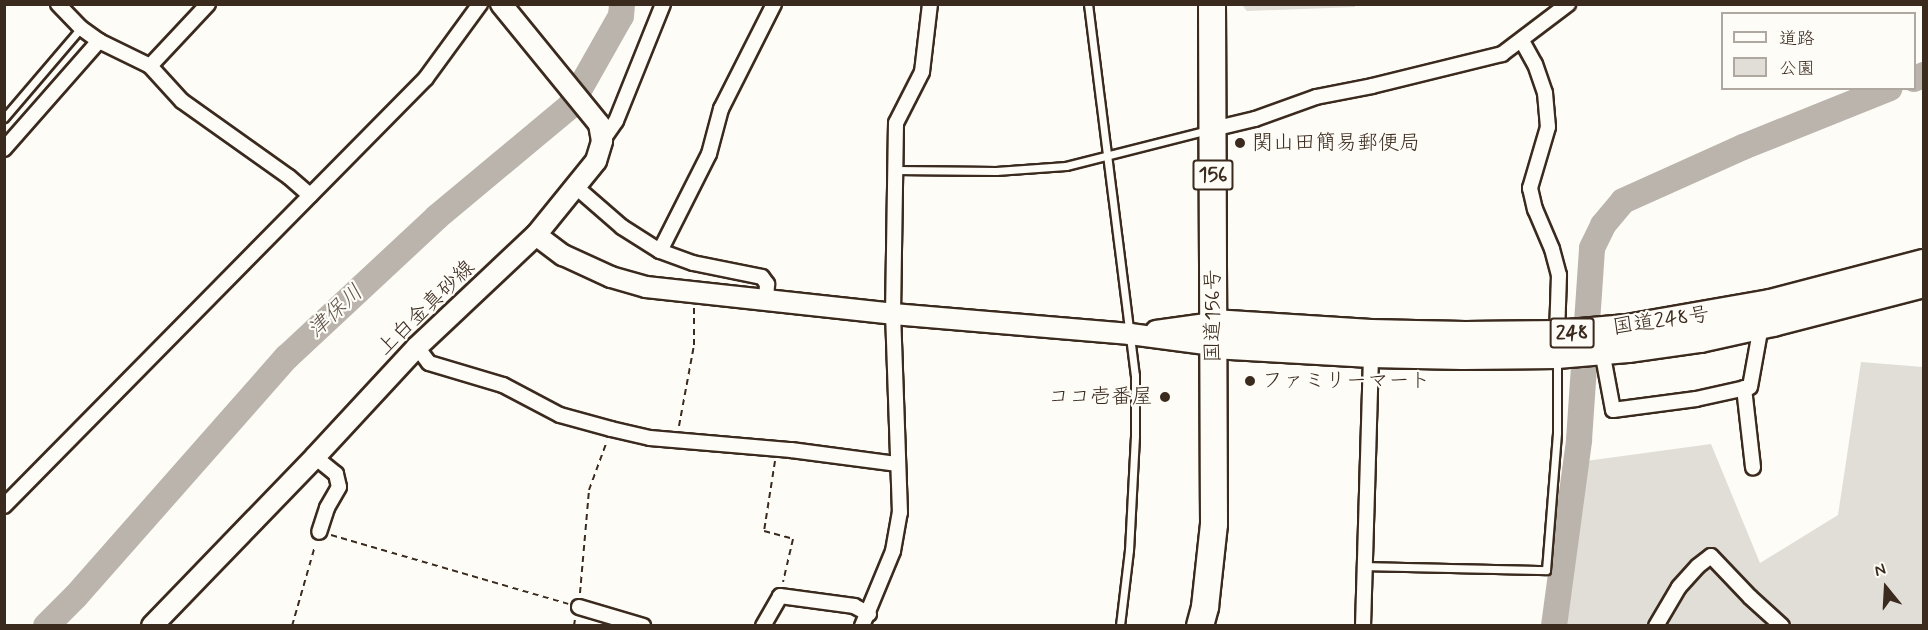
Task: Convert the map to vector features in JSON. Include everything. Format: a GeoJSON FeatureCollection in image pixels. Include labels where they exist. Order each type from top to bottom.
{"type":"FeatureCollection","features":[{"type":"Feature","properties":{"kind":"highway","name":"国道156号"},"geometry":{"type":"LineString","coordinates":[[1200,626],[1205,607],[1214,524],[1212,4]]}},
{"type":"Feature","properties":{"kind":"highway","name":"国道248号"},"geometry":{"type":"LineString","coordinates":[[1213,334],[1371,354],[1557,344],[1627,328],[1780,301],[1923,263]]}},
{"type":"Feature","properties":{"kind":"highway","name":"国道248号"},"geometry":{"type":"LineString","coordinates":[[1213,334],[1371,333],[1557,344],[1602,351],[1700,339],[1761,326],[1923,284]]}},
{"type":"Feature","properties":{"kind":"main road"},"geometry":{"type":"LineString","coordinates":[[501,4],[600,132]]}},
{"type":"Feature","properties":{"kind":"main road","name":"上白金真砂線"},"geometry":{"type":"LineString","coordinates":[[152,626],[315,458],[417,347],[536,235],[596,161],[600,132]]}},
{"type":"Feature","properties":{"kind":"main road"},"geometry":{"type":"LineString","coordinates":[[536,235],[562,255],[611,277],[646,287],[893,314],[1130,334],[1213,334]]}},
{"type":"Feature","properties":{"kind":"street"},"geometry":{"type":"LineString","coordinates":[[58,4],[81,28],[99,41],[150,66],[182,101],[289,177],[310,195]]}},
{"type":"Feature","properties":{"kind":"street"},"geometry":{"type":"LineString","coordinates":[[150,66],[208,4]]}},
{"type":"Feature","properties":{"kind":"street"},"geometry":{"type":"LineString","coordinates":[[4,506],[426,78],[480,4]]}},
{"type":"Feature","properties":{"kind":"street"},"geometry":{"type":"LineString","coordinates":[[600,132],[616,122],[663,4]]}},
{"type":"Feature","properties":{"kind":"street"},"geometry":{"type":"LineString","coordinates":[[660,251],[709,154],[721,109],[774,4]]}},
{"type":"Feature","properties":{"kind":"street"},"geometry":{"type":"LineString","coordinates":[[763,626],[780,596],[854,606],[866,620],[893,551],[900,513],[893,314],[896,123],[922,72],[930,4]]}},
{"type":"Feature","properties":{"kind":"street"},"geometry":{"type":"LineString","coordinates":[[1213,129],[1255,118],[1316,97],[1372,87],[1502,54],[1568,4]]}},
{"type":"Feature","properties":{"kind":"street"},"geometry":{"type":"LineString","coordinates":[[4,149],[99,41]]}},
{"type":"Feature","properties":{"kind":"street"},"geometry":{"type":"LineString","coordinates":[[1522,41],[1535,64],[1545,93],[1548,127],[1530,188],[1535,209],[1552,249],[1558,275],[1557,344]]}},
{"type":"Feature","properties":{"kind":"street"},"geometry":{"type":"LineString","coordinates":[[576,187],[622,227],[660,251],[693,262],[762,277],[767,284],[766,301]]}},
{"type":"Feature","properties":{"kind":"street"},"geometry":{"type":"LineString","coordinates":[[1602,351],[1613,410],[1696,399],[1750,387],[1761,326]]}},
{"type":"Feature","properties":{"kind":"street"},"geometry":{"type":"LineString","coordinates":[[417,347],[429,363],[503,385],[560,415],[611,429],[677,440],[777,449],[897,464]]}},
{"type":"Feature","properties":{"kind":"street"},"geometry":{"type":"LineString","coordinates":[[1363,626],[1371,354]]}},
{"type":"Feature","properties":{"kind":"street"},"geometry":{"type":"LineString","coordinates":[[1744,388],[1753,467]]}},
{"type":"Feature","properties":{"kind":"street"},"geometry":{"type":"LineString","coordinates":[[315,458],[336,474],[339,487],[327,508],[319,532]]}},
{"type":"Feature","properties":{"kind":"street"},"geometry":{"type":"LineString","coordinates":[[1656,626],[1679,587],[1698,566],[1711,556],[1750,597],[1782,626]]}},
{"type":"Feature","properties":{"kind":"street"},"geometry":{"type":"LineString","coordinates":[[579,607],[643,626]]}},
{"type":"Feature","properties":{"kind":"lane"},"geometry":{"type":"LineString","coordinates":[[1088,4],[1135,375],[1135,436],[1129,550],[1120,626]]}},
{"type":"Feature","properties":{"kind":"lane"},"geometry":{"type":"LineString","coordinates":[[4,118],[81,28]]}},
{"type":"Feature","properties":{"kind":"lane"},"geometry":{"type":"LineString","coordinates":[[895,170],[996,171],[1066,166],[1213,129]]}},
{"type":"Feature","properties":{"kind":"lane"},"geometry":{"type":"LineString","coordinates":[[1365,566],[1546,570],[1557,432],[1557,344]]}},
{"type":"Feature","properties":{"kind":"path"},"geometry":{"type":"LineString","coordinates":[[677,440],[694,345],[693,293]]}},
{"type":"Feature","properties":{"kind":"path"},"geometry":{"type":"LineString","coordinates":[[292,626],[319,532],[579,607],[589,490],[611,429]]}},
{"type":"Feature","properties":{"kind":"path"},"geometry":{"type":"LineString","coordinates":[[777,449],[764,531],[793,539],[780,596]]}},
{"type":"Feature","properties":{"kind":"green space"},"geometry":{"type":"Polygon","coordinates":[[[1355,4],[1355,7],[1247,11],[1242,5],[1355,4]]]}},
{"type":"Feature","properties":{"kind":"green space"},"geometry":{"type":"Polygon","coordinates":[[[1861,362],[1923,367],[1923,625],[1564,626],[1586,461],[1711,444],[1760,563],[1838,515],[1861,362]]]}},
{"type":"Feature","properties":{"kind":"waterway","name":"津保川"},"geometry":{"type":"LineString","coordinates":[[46,626],[76,596],[287,357],[437,217],[570,106],[621,16],[622,4]]}},
{"type":"Feature","properties":{"kind":"waterway"},"geometry":{"type":"LineString","coordinates":[[1916,78],[1924,75]]}},
{"type":"Feature","properties":{"kind":"waterway"},"geometry":{"type":"LineString","coordinates":[[1554,626],[1579,440],[1592,248],[1603,225],[1623,201],[1743,147],[1885,90]]}},
{"type":"Feature","properties":{"kind":"place","name":"関山田簡易郵便局"},"geometry":{"type":"Point","coordinates":[1240,143]}},
{"type":"Feature","properties":{"kind":"place","name":"ファミリーマート"},"geometry":{"type":"Point","coordinates":[1250,381]}},
{"type":"Feature","properties":{"kind":"place","name":"ココ壱番屋"},"geometry":{"type":"Point","coordinates":[1165,397]}}]}
